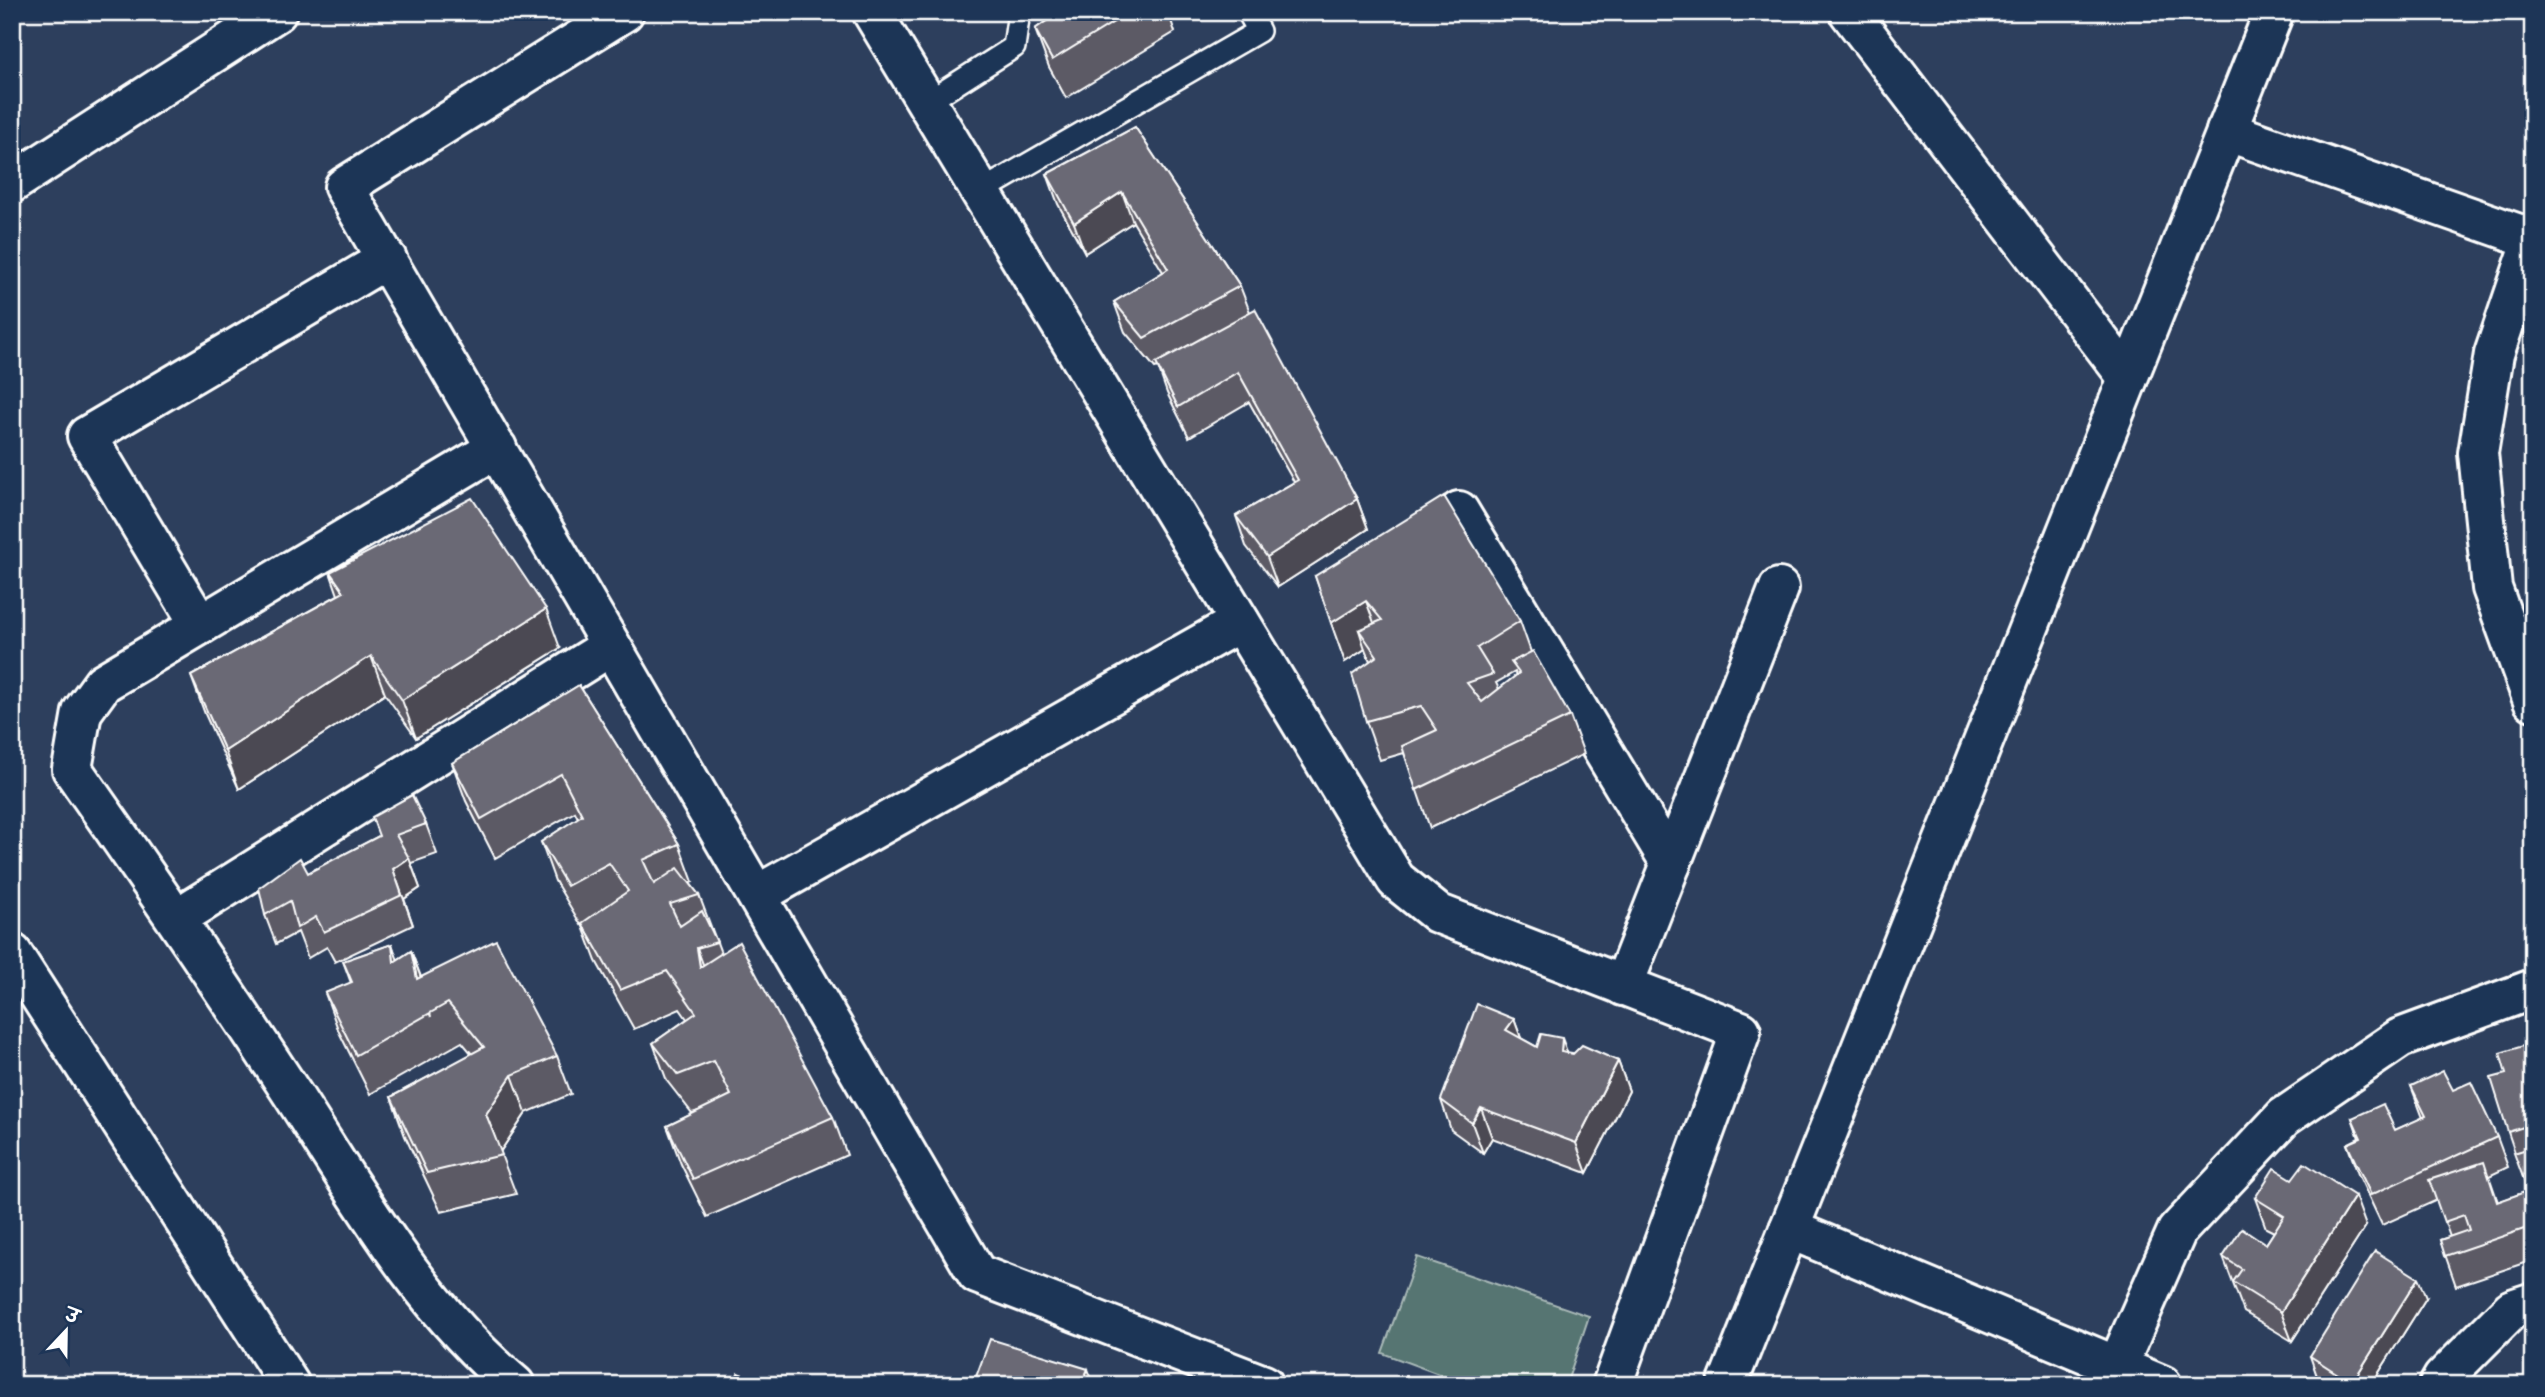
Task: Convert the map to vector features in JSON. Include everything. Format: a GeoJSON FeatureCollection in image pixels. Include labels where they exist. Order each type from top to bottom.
{"type":"FeatureCollection","features":[{"type":"Feature","properties":{"kind":"street"},"geometry":{"type":"LineString","coordinates":[[12,183],[276,12]]}},
{"type":"Feature","properties":{"kind":"street"},"geometry":{"type":"LineString","coordinates":[[624,12],[344,187],[977,1274],[1192,1372],[1264,1385]]}},
{"type":"Feature","properties":{"kind":"street"},"geometry":{"type":"LineString","coordinates":[[872,12],[1396,880],[1437,913],[1741,1031],[1612,1385]]}},
{"type":"Feature","properties":{"kind":"street"},"geometry":{"type":"LineString","coordinates":[[1849,12],[2128,378]]}},
{"type":"Feature","properties":{"kind":"street"},"geometry":{"type":"LineString","coordinates":[[1727,1385],[2274,12]]}},
{"type":"Feature","properties":{"kind":"street"},"geometry":{"type":"LineString","coordinates":[[2227,131],[2533,239],[2494,354],[2478,453],[2492,587],[2533,701]]}},
{"type":"Feature","properties":{"kind":"street"},"geometry":{"type":"LineString","coordinates":[[200,625],[88,436],[387,259]]}},
{"type":"Feature","properties":{"kind":"street"},"geometry":{"type":"LineString","coordinates":[[497,448],[103,683],[82,712],[72,769],[177,918],[404,1266],[487,1362],[515,1385]]}},
{"type":"Feature","properties":{"kind":"street"},"geometry":{"type":"LineString","coordinates":[[1459,511],[1671,864]]}},
{"type":"Feature","properties":{"kind":"street"},"geometry":{"type":"LineString","coordinates":[[1623,986],[1779,588]]}},
{"type":"Feature","properties":{"kind":"street"},"geometry":{"type":"LineString","coordinates":[[757,895],[1240,622]]}},
{"type":"Feature","properties":{"kind":"street"},"geometry":{"type":"LineString","coordinates":[[177,918],[611,646]]}},
{"type":"Feature","properties":{"kind":"street"},"geometry":{"type":"LineString","coordinates":[[12,953],[290,1385]]}},
{"type":"Feature","properties":{"kind":"street"},"geometry":{"type":"LineString","coordinates":[[2112,1375],[2177,1231],[2284,1116],[2400,1038],[2533,989]]}},
{"type":"Feature","properties":{"kind":"street"},"geometry":{"type":"LineString","coordinates":[[1789,1229],[2112,1375],[2162,1385]]}},
{"type":"Feature","properties":{"kind":"street"},"geometry":{"type":"LineString","coordinates":[[2439,1385],[2512,1309],[2533,1302]]}},
{"type":"Feature","properties":{"kind":"lane"},"geometry":{"type":"LineString","coordinates":[[926,103],[1014,47],[1019,12]]}},
{"type":"Feature","properties":{"kind":"lane"},"geometry":{"type":"LineString","coordinates":[[980,192],[1259,30],[1248,12]]}},
{"type":"Feature","properties":{"kind":"green space"},"geometry":{"type":"Polygon","coordinates":[[[1417,1257],[1589,1316],[1566,1385],[1468,1385],[1382,1353],[1417,1257]]]}},
{"type":"Feature","properties":{"kind":"building"},"geometry":{"type":"Polygon","coordinates":[[[1057,12],[1130,12],[1052,60],[1035,29],[1057,12]]]}},
{"type":"Feature","properties":{"kind":"building"},"geometry":{"type":"Polygon","coordinates":[[[1135,127],[1240,286],[1144,338],[1114,302],[1168,269],[1122,192],[1074,223],[1047,174],[1135,127]]]}},
{"type":"Feature","properties":{"kind":"building"},"geometry":{"type":"Polygon","coordinates":[[[1255,309],[1357,499],[1267,557],[1236,516],[1298,480],[1238,372],[1178,407],[1156,363],[1255,309]]]}},
{"type":"Feature","properties":{"kind":"building"},"geometry":{"type":"Polygon","coordinates":[[[1444,496],[1520,621],[1477,648],[1493,674],[1467,683],[1482,702],[1519,673],[1511,662],[1533,651],[1570,716],[1416,790],[1402,746],[1437,730],[1421,706],[1366,721],[1352,674],[1377,656],[1359,630],[1382,620],[1366,601],[1331,623],[1315,576],[1444,496]]]}},
{"type":"Feature","properties":{"kind":"building"},"geometry":{"type":"Polygon","coordinates":[[[472,498],[546,609],[402,700],[371,656],[225,751],[191,676],[344,592],[330,572],[472,498]]]}},
{"type":"Feature","properties":{"kind":"building"},"geometry":{"type":"Polygon","coordinates":[[[579,685],[679,844],[643,860],[654,884],[678,868],[699,895],[670,904],[680,926],[702,911],[717,942],[697,948],[700,967],[739,942],[833,1117],[693,1179],[667,1126],[731,1095],[714,1061],[678,1075],[653,1043],[696,1013],[667,971],[620,990],[582,923],[628,891],[609,863],[567,886],[541,842],[582,815],[561,774],[481,819],[452,763],[579,685]]]}},
{"type":"Feature","properties":{"kind":"building"},"geometry":{"type":"Polygon","coordinates":[[[412,795],[426,824],[396,835],[409,858],[393,869],[402,895],[324,932],[316,917],[297,928],[290,901],[265,915],[259,888],[300,858],[308,873],[379,836],[372,817],[412,795]]]}},
{"type":"Feature","properties":{"kind":"building"},"geometry":{"type":"Polygon","coordinates":[[[496,940],[557,1056],[512,1075],[486,1114],[502,1155],[427,1173],[391,1097],[484,1047],[448,1003],[356,1055],[325,993],[352,982],[343,961],[392,944],[394,962],[411,951],[417,979],[496,940]]]}},
{"type":"Feature","properties":{"kind":"building"},"geometry":{"type":"Polygon","coordinates":[[[1477,1004],[1514,1019],[1506,1030],[1537,1047],[1541,1034],[1562,1038],[1561,1052],[1573,1054],[1582,1045],[1618,1061],[1576,1143],[1481,1108],[1472,1123],[1441,1100],[1477,1004]]]}},
{"type":"Feature","properties":{"kind":"building"},"geometry":{"type":"Polygon","coordinates":[[[2533,1043],[2533,1124],[2508,1132],[2491,1078],[2506,1074],[2500,1053],[2533,1043]]]}},
{"type":"Feature","properties":{"kind":"building"},"geometry":{"type":"Polygon","coordinates":[[[2443,1071],[2453,1090],[2471,1082],[2497,1137],[2371,1195],[2347,1144],[2361,1138],[2352,1118],[2383,1104],[2395,1130],[2426,1116],[2411,1086],[2443,1071]]]}},
{"type":"Feature","properties":{"kind":"building"},"geometry":{"type":"Polygon","coordinates":[[[2533,1147],[2533,1226],[2445,1256],[2440,1240],[2469,1230],[2464,1215],[2444,1222],[2429,1180],[2484,1162],[2497,1202],[2528,1191],[2514,1153],[2533,1147]]]}},
{"type":"Feature","properties":{"kind":"building"},"geometry":{"type":"Polygon","coordinates":[[[2304,1163],[2355,1196],[2281,1312],[2233,1282],[2242,1269],[2223,1257],[2242,1228],[2266,1244],[2284,1216],[2255,1198],[2274,1168],[2292,1179],[2304,1163]]]}},
{"type":"Feature","properties":{"kind":"building"},"geometry":{"type":"Polygon","coordinates":[[[2375,1251],[2418,1278],[2352,1383],[2310,1356],[2375,1251]]]}},
{"type":"Feature","properties":{"kind":"building"},"geometry":{"type":"Polygon","coordinates":[[[990,1339],[1088,1369],[1081,1385],[973,1385],[990,1339]]]}},
{"type":"Feature","properties":{"kind":"building"},"geometry":{"type":"Polygon","coordinates":[[[738,1373],[768,1385],[733,1385],[738,1373]]]}}]}
